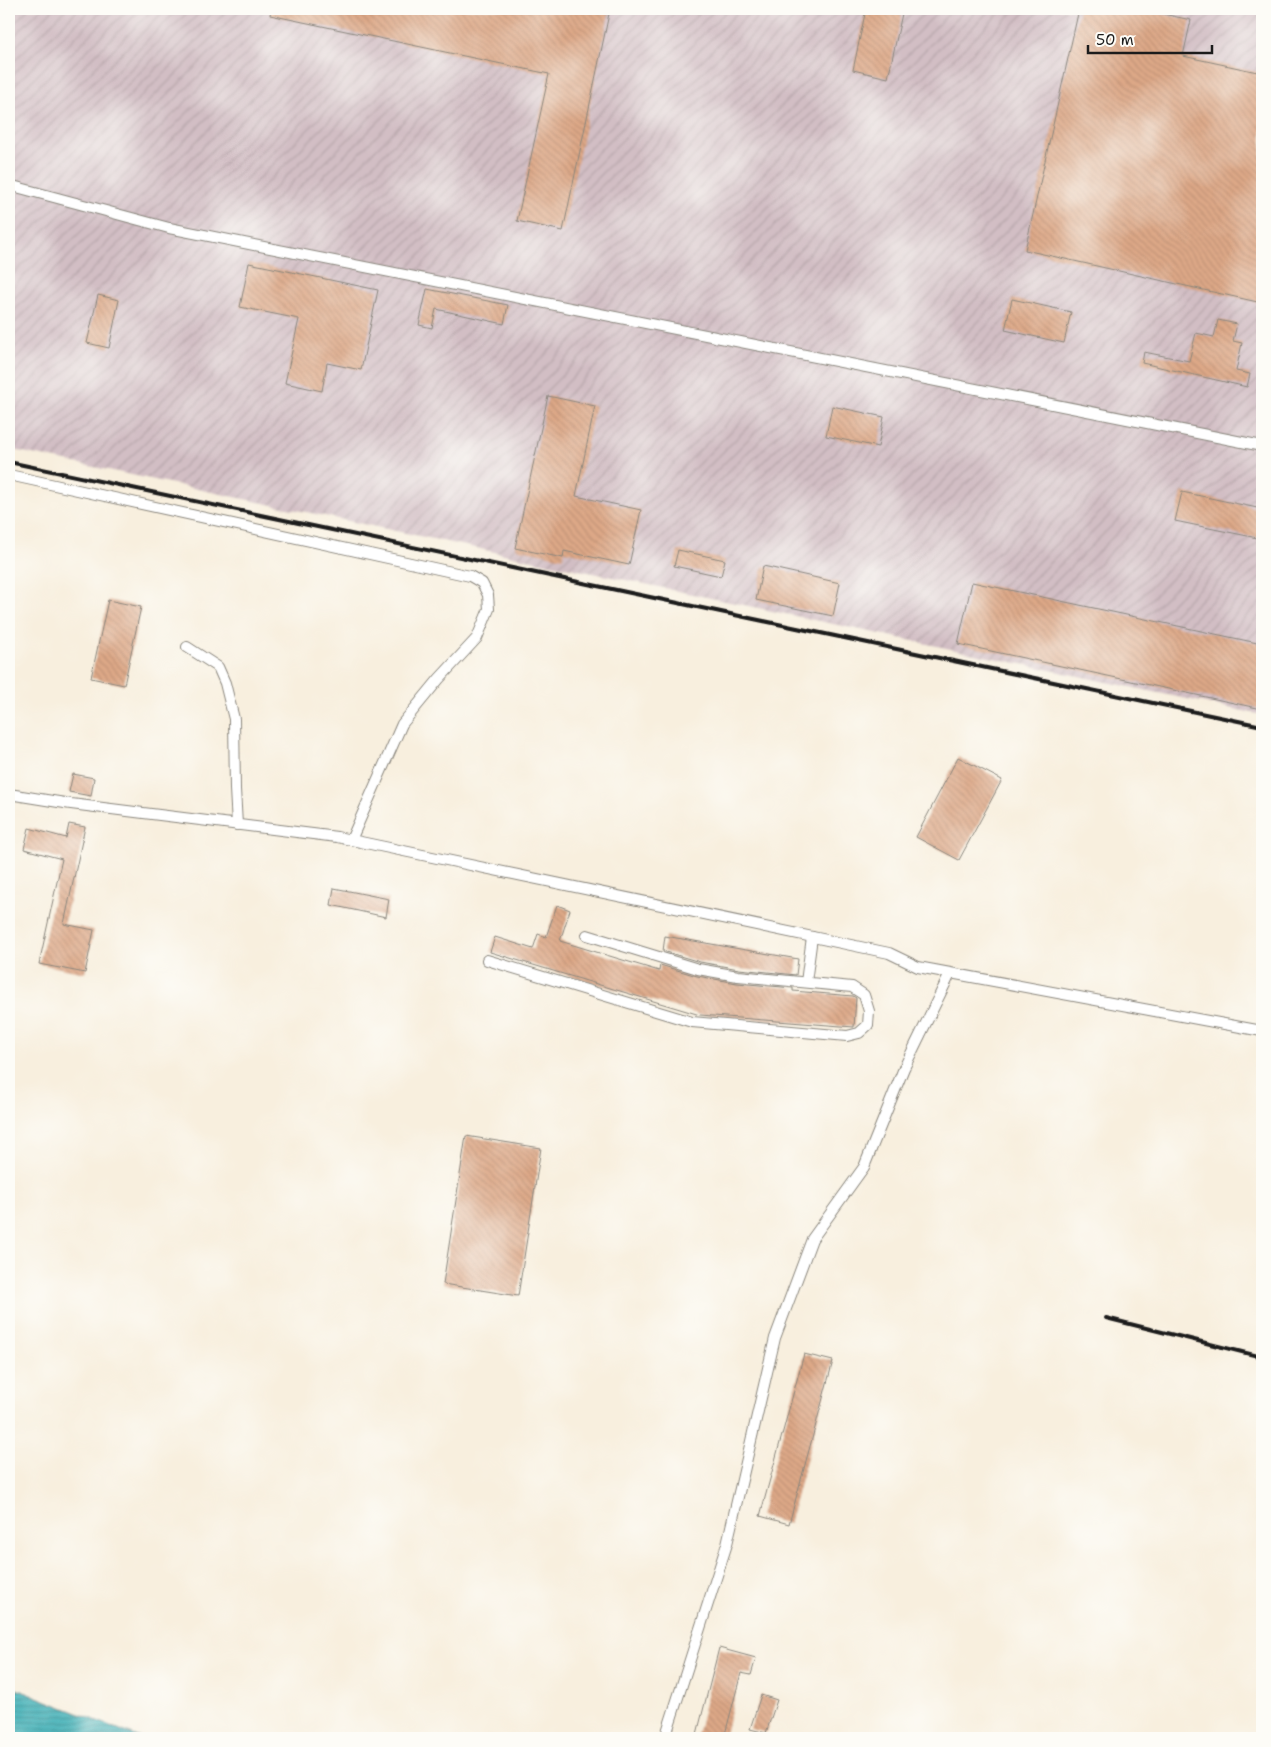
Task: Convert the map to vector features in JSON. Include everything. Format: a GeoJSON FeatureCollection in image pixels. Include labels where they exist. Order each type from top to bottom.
{"type":"FeatureCollection","features":[{"type":"Feature","properties":{"kind":"lane"},"geometry":{"type":"LineString","coordinates":[[9,185],[169,228],[1262,446]]}},
{"type":"Feature","properties":{"kind":"lane"},"geometry":{"type":"LineString","coordinates":[[9,475],[470,576],[482,583],[488,595],[489,609],[477,638],[439,679],[402,724],[351,840]]}},
{"type":"Feature","properties":{"kind":"lane"},"geometry":{"type":"LineString","coordinates":[[187,647],[218,667],[225,683],[234,719],[235,789],[238,825]]}},
{"type":"Feature","properties":{"kind":"lane"},"geometry":{"type":"LineString","coordinates":[[9,794],[71,804],[351,840],[889,954],[918,967],[950,974],[1262,1031]]}},
{"type":"Feature","properties":{"kind":"lane"},"geometry":{"type":"LineString","coordinates":[[487,960],[692,1022],[847,1036],[859,1033],[868,1026],[869,1011],[864,995],[852,987],[738,976],[698,969],[587,935]]}},
{"type":"Feature","properties":{"kind":"lane"},"geometry":{"type":"LineString","coordinates":[[806,982],[812,937]]}},
{"type":"Feature","properties":{"kind":"lane"},"geometry":{"type":"LineString","coordinates":[[665,1738],[727,1544],[775,1338],[812,1239],[864,1167],[904,1068],[950,974]]}},
{"type":"Feature","properties":{"kind":"shaded area"},"geometry":{"type":"Polygon","coordinates":[[[9,9],[1262,9],[1262,715],[9,449],[9,9]]]}},
{"type":"Feature","properties":{"kind":"water"},"geometry":{"type":"Polygon","coordinates":[[[9,1686],[141,1738],[9,1738],[9,1686]]]}},
{"type":"Feature","properties":{"kind":"building"},"geometry":{"type":"Polygon","coordinates":[[[271,9],[610,9],[563,231],[517,221],[549,74],[270,15],[271,9]]]}},
{"type":"Feature","properties":{"kind":"building"},"geometry":{"type":"Polygon","coordinates":[[[866,9],[903,9],[888,78],[853,70],[866,9]]]}},
{"type":"Feature","properties":{"kind":"building"},"geometry":{"type":"Polygon","coordinates":[[[1079,9],[1140,9],[1191,20],[1183,56],[1262,73],[1262,303],[1025,250],[1079,9]]]}},
{"type":"Feature","properties":{"kind":"building"},"geometry":{"type":"Polygon","coordinates":[[[249,263],[378,290],[361,370],[327,363],[322,391],[285,383],[299,319],[240,307],[249,263]]]}},
{"type":"Feature","properties":{"kind":"building"},"geometry":{"type":"Polygon","coordinates":[[[427,289],[508,305],[504,324],[436,309],[432,328],[419,325],[427,289]]]}},
{"type":"Feature","properties":{"kind":"building"},"geometry":{"type":"Polygon","coordinates":[[[98,295],[119,300],[109,348],[87,343],[98,295]]]}},
{"type":"Feature","properties":{"kind":"building"},"geometry":{"type":"Polygon","coordinates":[[[1012,299],[1071,312],[1064,343],[1005,330],[1012,299]]]}},
{"type":"Feature","properties":{"kind":"building"},"geometry":{"type":"Polygon","coordinates":[[[1218,320],[1237,324],[1233,341],[1242,343],[1236,371],[1250,374],[1247,387],[1142,363],[1144,352],[1189,361],[1196,333],[1214,337],[1218,320]]]}},
{"type":"Feature","properties":{"kind":"building"},"geometry":{"type":"Polygon","coordinates":[[[548,396],[595,406],[576,496],[641,510],[629,565],[564,551],[563,558],[515,548],[548,396]]]}},
{"type":"Feature","properties":{"kind":"building"},"geometry":{"type":"Polygon","coordinates":[[[832,406],[884,417],[878,447],[826,436],[832,406]]]}},
{"type":"Feature","properties":{"kind":"building"},"geometry":{"type":"Polygon","coordinates":[[[1182,492],[1262,509],[1262,539],[1175,521],[1182,492]]]}},
{"type":"Feature","properties":{"kind":"building"},"geometry":{"type":"Polygon","coordinates":[[[678,550],[725,560],[721,576],[674,566],[678,550]]]}},
{"type":"Feature","properties":{"kind":"building"},"geometry":{"type":"Polygon","coordinates":[[[763,566],[840,583],[833,616],[756,600],[763,566]]]}},
{"type":"Feature","properties":{"kind":"building"},"geometry":{"type":"Polygon","coordinates":[[[972,582],[1262,644],[1262,709],[958,644],[972,582]]]}},
{"type":"Feature","properties":{"kind":"building"},"geometry":{"type":"Polygon","coordinates":[[[108,600],[141,607],[124,685],[91,678],[108,600]]]}},
{"type":"Feature","properties":{"kind":"building"},"geometry":{"type":"Polygon","coordinates":[[[958,757],[1002,780],[959,860],[916,837],[958,757]]]}},
{"type":"Feature","properties":{"kind":"building"},"geometry":{"type":"Polygon","coordinates":[[[73,774],[94,778],[91,796],[69,792],[73,774]]]}},
{"type":"Feature","properties":{"kind":"building"},"geometry":{"type":"Polygon","coordinates":[[[69,824],[85,827],[64,924],[94,930],[85,973],[39,964],[62,859],[24,849],[29,828],[66,838],[69,824]]]}},
{"type":"Feature","properties":{"kind":"building"},"geometry":{"type":"Polygon","coordinates":[[[334,888],[389,899],[386,917],[331,905],[334,888]]]}},
{"type":"Feature","properties":{"kind":"building"},"geometry":{"type":"Polygon","coordinates":[[[557,905],[570,910],[560,941],[659,971],[660,965],[697,976],[737,983],[793,988],[793,991],[853,996],[856,998],[854,1027],[700,1015],[490,952],[495,937],[533,949],[538,934],[546,937],[557,905]]]}},
{"type":"Feature","properties":{"kind":"building"},"geometry":{"type":"Polygon","coordinates":[[[665,936],[798,959],[796,975],[739,969],[700,962],[663,951],[665,936]]]}},
{"type":"Feature","properties":{"kind":"building"},"geometry":{"type":"Polygon","coordinates":[[[466,1136],[541,1148],[518,1296],[443,1284],[466,1136]]]}},
{"type":"Feature","properties":{"kind":"building"},"geometry":{"type":"Polygon","coordinates":[[[804,1354],[833,1361],[789,1524],[760,1516],[804,1354]]]}},
{"type":"Feature","properties":{"kind":"building"},"geometry":{"type":"Polygon","coordinates":[[[719,1648],[756,1658],[751,1675],[741,1673],[724,1738],[696,1738],[719,1648]]]}},
{"type":"Feature","properties":{"kind":"building"},"geometry":{"type":"Polygon","coordinates":[[[761,1695],[777,1700],[766,1733],[750,1729],[761,1695]]]}},
{"type":"Feature","properties":{"kind":"railway"},"geometry":{"type":"LineString","coordinates":[[9,462],[1262,726]]}},
{"type":"Feature","properties":{"kind":"railway"},"geometry":{"type":"LineString","coordinates":[[1106,1318],[1262,1357]]}}]}
